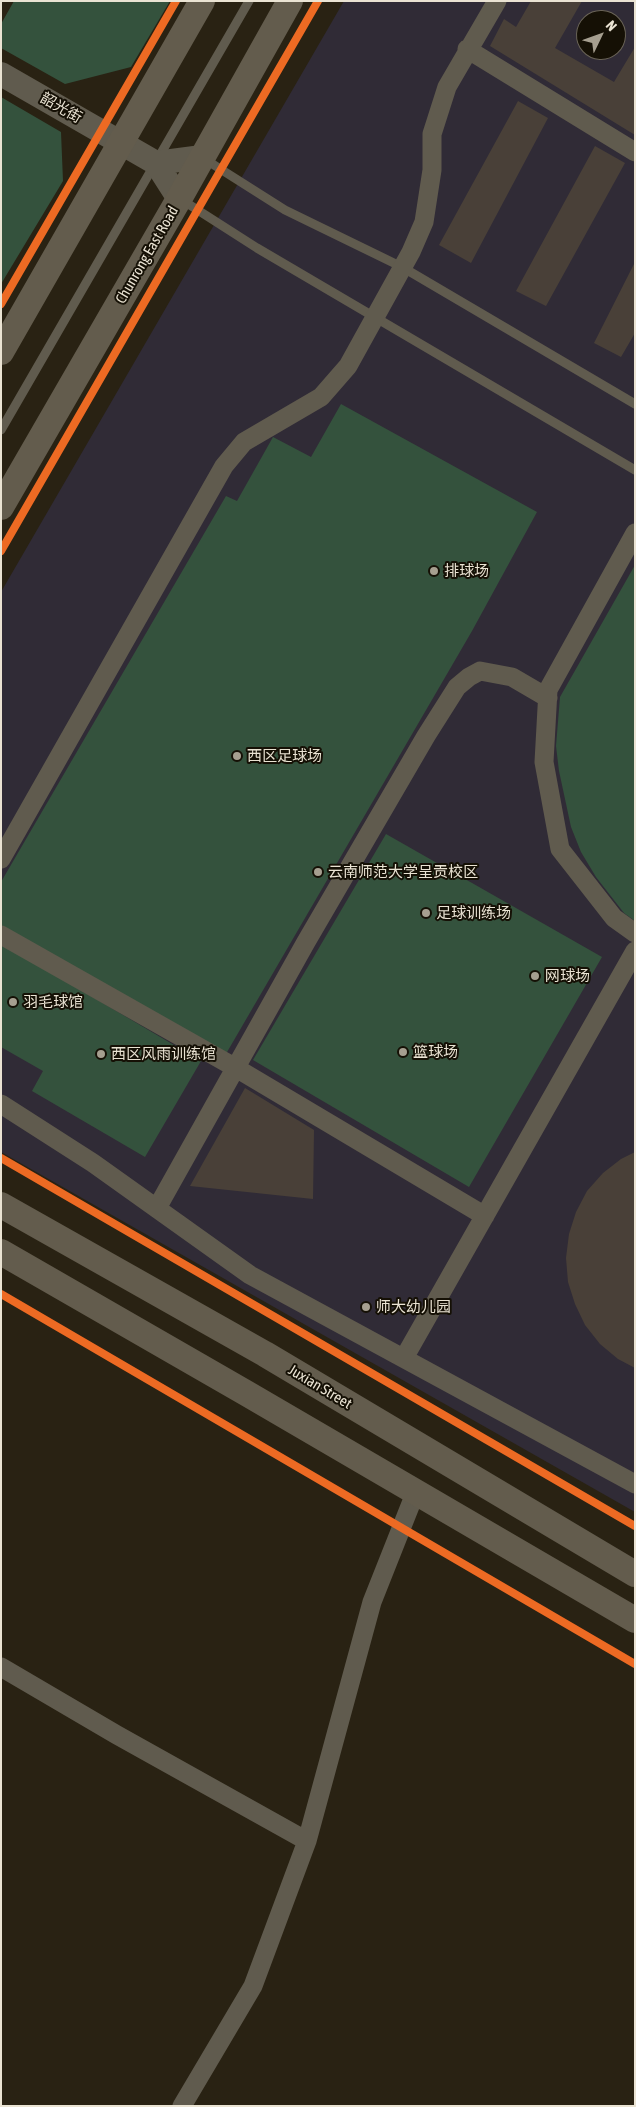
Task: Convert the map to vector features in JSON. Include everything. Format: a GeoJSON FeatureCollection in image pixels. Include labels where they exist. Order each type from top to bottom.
{"type":"FeatureCollection","features":[{"type":"Feature","properties":{"kind":"main road"},"geometry":{"type":"LineString","coordinates":[[1,352],[202,1]]}},
{"type":"Feature","properties":{"kind":"main road","name":"Chunrong East Road"},"geometry":{"type":"LineString","coordinates":[[1,507],[179,199],[290,1]]}},
{"type":"Feature","properties":{"kind":"main road","name":"Juxian Street"},"geometry":{"type":"LineString","coordinates":[[1,1205],[265,1354],[635,1574]]}},
{"type":"Feature","properties":{"kind":"main road"},"geometry":{"type":"LineString","coordinates":[[1,1252],[416,1491],[635,1620]]}},
{"type":"Feature","properties":{"kind":"street"},"geometry":{"type":"LineString","coordinates":[[1,859],[224,466],[244,442],[320,397],[348,366],[402,267],[424,222],[432,170],[432,134],[447,87],[467,49],[497,1]]}},
{"type":"Feature","properties":{"kind":"street"},"geometry":{"type":"LineString","coordinates":[[467,49],[635,152]]}},
{"type":"Feature","properties":{"kind":"street","name":"韶光街"},"geometry":{"type":"LineString","coordinates":[[1,74],[156,163]]}},
{"type":"Feature","properties":{"kind":"street"},"geometry":{"type":"LineString","coordinates":[[179,199],[156,163],[202,157]]}},
{"type":"Feature","properties":{"kind":"street"},"geometry":{"type":"LineString","coordinates":[[635,533],[548,690],[544,762],[560,849],[614,918],[635,933]]}},
{"type":"Feature","properties":{"kind":"street"},"geometry":{"type":"LineString","coordinates":[[157,1208],[406,770],[457,687],[469,677],[480,672],[512,677],[548,698]]}},
{"type":"Feature","properties":{"kind":"street"},"geometry":{"type":"LineString","coordinates":[[1,935],[236,1068],[485,1216]]}},
{"type":"Feature","properties":{"kind":"street"},"geometry":{"type":"LineString","coordinates":[[404,1358],[635,951]]}},
{"type":"Feature","properties":{"kind":"street"},"geometry":{"type":"LineString","coordinates":[[1,1104],[92,1162],[250,1275],[635,1484]]}},
{"type":"Feature","properties":{"kind":"street"},"geometry":{"type":"LineString","coordinates":[[182,2106],[253,1986],[307,1841],[372,1602],[416,1491]]}},
{"type":"Feature","properties":{"kind":"street"},"geometry":{"type":"LineString","coordinates":[[1,1667],[117,1735],[307,1841]]}},
{"type":"Feature","properties":{"kind":"lane"},"geometry":{"type":"LineString","coordinates":[[1,430],[249,1]]}},
{"type":"Feature","properties":{"kind":"lane"},"geometry":{"type":"LineString","coordinates":[[202,157],[285,210],[402,267],[635,404]]}},
{"type":"Feature","properties":{"kind":"lane"},"geometry":{"type":"LineString","coordinates":[[179,199],[257,248],[635,470]]}},
{"type":"Feature","properties":{"kind":"shaded area","name":"云南师范大学呈贡校区"},"geometry":{"type":"Polygon","coordinates":[[[344,1],[635,1],[635,1512],[1,1152],[1,592],[344,1]]]}},
{"type":"Feature","properties":{"kind":"green space"},"geometry":{"type":"Polygon","coordinates":[[[14,1],[170,1],[131,67],[65,84],[1,48],[1,24],[14,1]]]}},
{"type":"Feature","properties":{"kind":"green space"},"geometry":{"type":"Polygon","coordinates":[[[1,97],[61,132],[63,181],[1,284],[1,97]]]}},
{"type":"Feature","properties":{"kind":"green space","name":"西区足球场"},"geometry":{"type":"Polygon","coordinates":[[[341,404],[537,512],[472,631],[223,1059],[1,928],[1,882],[226,496],[237,501],[273,437],[311,457],[341,404]]]}},
{"type":"Feature","properties":{"kind":"green space"},"geometry":{"type":"Polygon","coordinates":[[[635,565],[635,921],[624,913],[596,877],[581,852],[571,827],[559,771],[556,746],[560,697],[635,565]]]}},
{"type":"Feature","properties":{"kind":"green space","name":"篮球场"},"geometry":{"type":"Polygon","coordinates":[[[386,834],[602,957],[469,1187],[253,1060],[386,834]]]}},
{"type":"Feature","properties":{"kind":"green space","name":"西区风雨训练馆"},"geometry":{"type":"Polygon","coordinates":[[[1,943],[201,1061],[145,1157],[32,1091],[43,1071],[1,1047],[1,943]]]}},
{"type":"Feature","properties":{"kind":"building"},"geometry":{"type":"Polygon","coordinates":[[[531,1],[582,1],[555,48],[614,82],[635,47],[635,135],[490,46],[504,19],[516,27],[531,1]]]}},
{"type":"Feature","properties":{"kind":"building"},"geometry":{"type":"Polygon","coordinates":[[[518,101],[548,118],[471,263],[439,245],[518,101]]]}},
{"type":"Feature","properties":{"kind":"building"},"geometry":{"type":"Polygon","coordinates":[[[595,146],[625,163],[546,306],[516,291],[595,146]]]}},
{"type":"Feature","properties":{"kind":"building"},"geometry":{"type":"Polygon","coordinates":[[[635,262],[635,333],[621,357],[594,343],[635,262]]]}},
{"type":"Feature","properties":{"kind":"building"},"geometry":{"type":"Polygon","coordinates":[[[245,1088],[314,1130],[313,1199],[190,1186],[245,1088]]]}},
{"type":"Feature","properties":{"kind":"building"},"geometry":{"type":"Polygon","coordinates":[[[635,1152],[635,1368],[618,1359],[600,1344],[585,1325],[575,1304],[568,1282],[566,1258],[569,1234],[576,1212],[587,1191],[603,1173],[621,1159],[635,1152]]]}},
{"type":"Feature","properties":{"kind":"cycle path"},"geometry":{"type":"LineString","coordinates":[[1,304],[176,1]]}},
{"type":"Feature","properties":{"kind":"cycle path"},"geometry":{"type":"LineString","coordinates":[[1,551],[318,1]]}},
{"type":"Feature","properties":{"kind":"cycle path"},"geometry":{"type":"LineString","coordinates":[[1,1158],[635,1526]]}},
{"type":"Feature","properties":{"kind":"cycle path"},"geometry":{"type":"LineString","coordinates":[[1,1294],[635,1664]]}},
{"type":"Feature","properties":{"kind":"place","name":"排球场"},"geometry":{"type":"Point","coordinates":[434,571]}},
{"type":"Feature","properties":{"kind":"place","name":"西区足球场"},"geometry":{"type":"Point","coordinates":[237,756]}},
{"type":"Feature","properties":{"kind":"place","name":"云南师范大学呈贡校区"},"geometry":{"type":"Point","coordinates":[318,872]}},
{"type":"Feature","properties":{"kind":"place","name":"足球训练场"},"geometry":{"type":"Point","coordinates":[426,913]}},
{"type":"Feature","properties":{"kind":"place","name":"网球场"},"geometry":{"type":"Point","coordinates":[535,976]}},
{"type":"Feature","properties":{"kind":"place","name":"羽毛球馆"},"geometry":{"type":"Point","coordinates":[13,1002]}},
{"type":"Feature","properties":{"kind":"place","name":"篮球场"},"geometry":{"type":"Point","coordinates":[403,1052]}},
{"type":"Feature","properties":{"kind":"place","name":"西区风雨训练馆"},"geometry":{"type":"Point","coordinates":[101,1054]}},
{"type":"Feature","properties":{"kind":"place","name":"师大幼儿园"},"geometry":{"type":"Point","coordinates":[366,1307]}}]}
